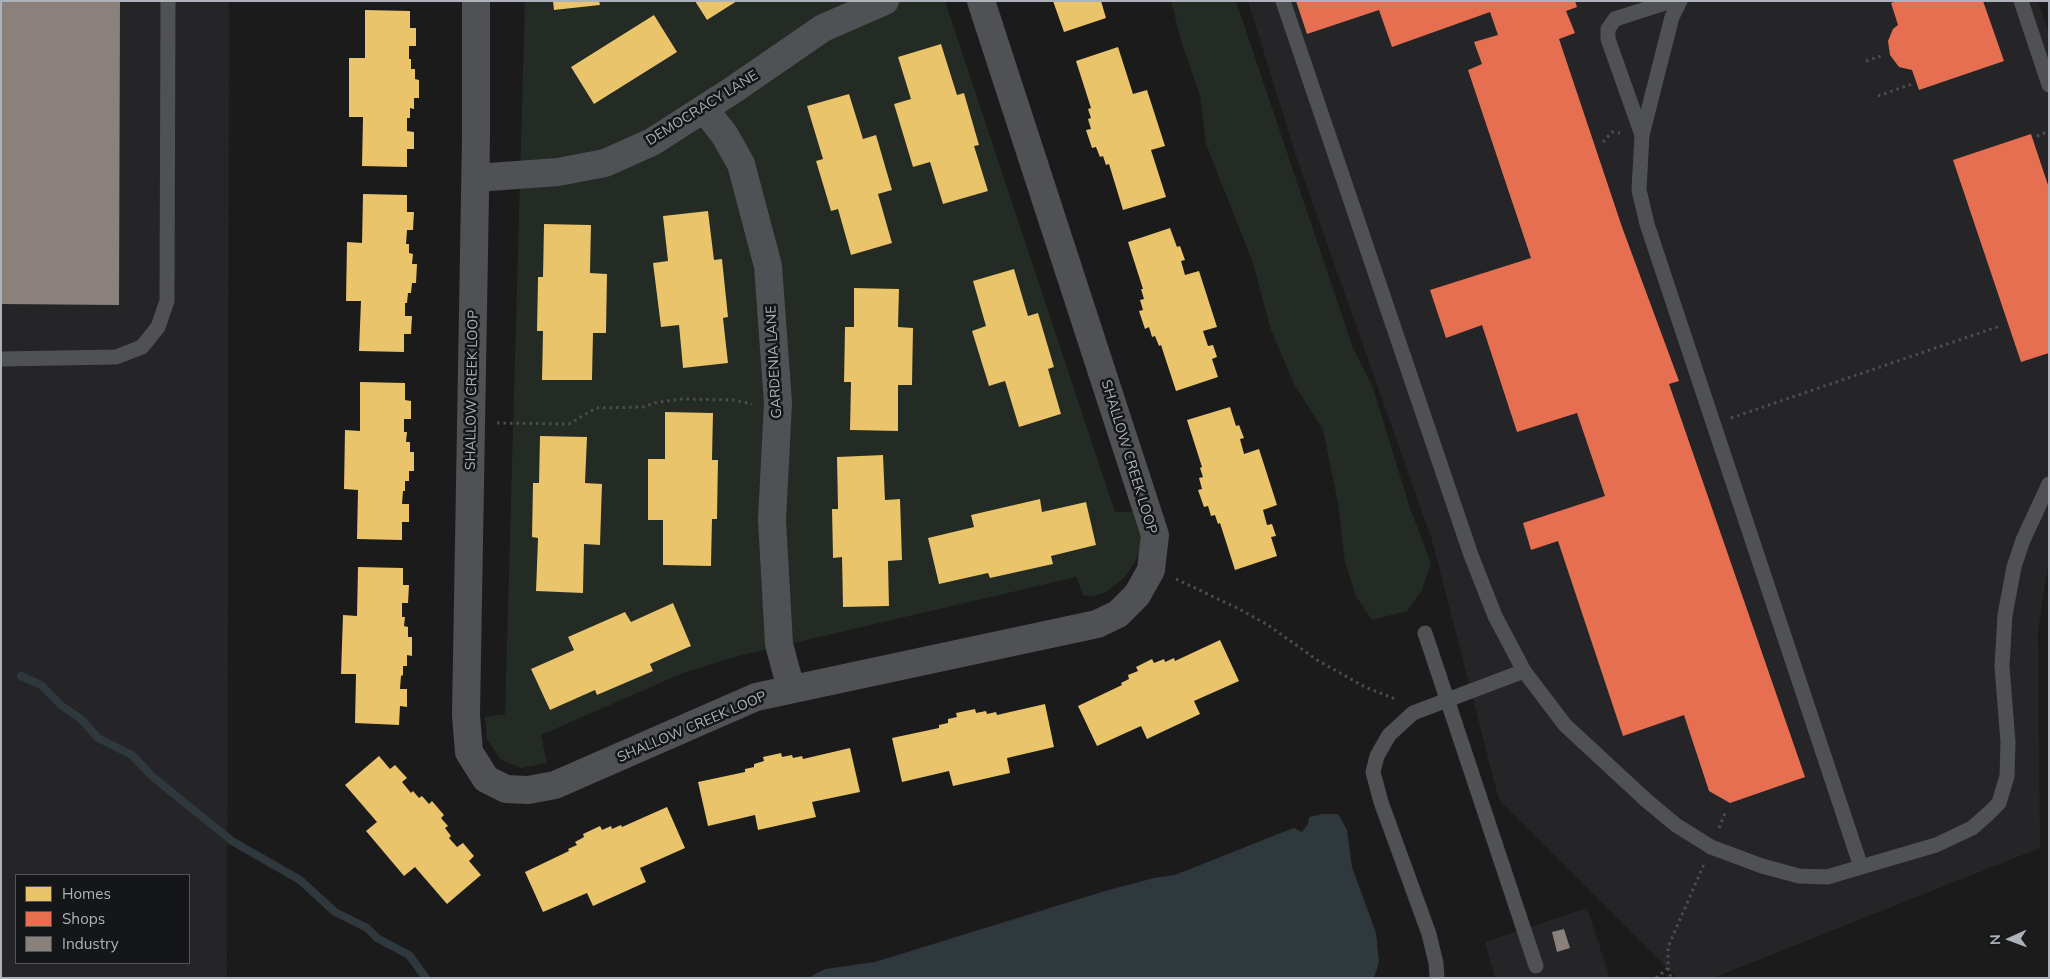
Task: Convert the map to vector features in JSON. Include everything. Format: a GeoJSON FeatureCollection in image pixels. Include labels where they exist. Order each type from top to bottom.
{"type":"FeatureCollection","features":[{"type":"Feature","properties":{"kind":"street","name":"SHALLOW CREEK LOOP"},"geometry":{"type":"LineString","coordinates":[[476,1],[476,178],[466,715],[469,752],[486,779],[506,789],[528,790],[555,785],[756,697],[1097,624],[1118,614],[1137,595],[1151,570],[1154,535],[1147,507],[981,1]]}},
{"type":"Feature","properties":{"kind":"street","name":"DEMOCRACY LANE"},"geometry":{"type":"LineString","coordinates":[[476,178],[558,172],[605,163],[652,142],[823,28],[885,1]]}},
{"type":"Feature","properties":{"kind":"street","name":"GARDENIA LANE"},"geometry":{"type":"LineString","coordinates":[[704,109],[724,134],[741,164],[768,266],[778,410],[772,520],[779,644],[791,689]]}},
{"type":"Feature","properties":{"kind":"lane"},"geometry":{"type":"LineString","coordinates":[[1,359],[116,357],[142,347],[158,327],[167,301],[168,1]]}},
{"type":"Feature","properties":{"kind":"lane"},"geometry":{"type":"LineString","coordinates":[[1283,1],[1471,555],[1495,616],[1524,670],[1565,725],[1608,766],[1676,825],[1711,846],[1762,866],[1798,876],[1827,877],[1936,845],[1972,828],[1999,803],[2007,776],[2008,742],[2002,666],[2005,615],[2014,567],[2023,540],[2049,484]]}},
{"type":"Feature","properties":{"kind":"lane"},"geometry":{"type":"LineString","coordinates":[[1642,135],[1608,39],[1608,29],[1615,19],[1671,1]]}},
{"type":"Feature","properties":{"kind":"lane"},"geometry":{"type":"LineString","coordinates":[[1680,1],[1672,17],[1642,135],[1639,190],[1647,224],[1861,867]]}},
{"type":"Feature","properties":{"kind":"lane"},"geometry":{"type":"LineString","coordinates":[[2021,1],[2049,85]]}},
{"type":"Feature","properties":{"kind":"lane"},"geometry":{"type":"LineString","coordinates":[[1425,633],[1536,966]]}},
{"type":"Feature","properties":{"kind":"lane"},"geometry":{"type":"LineString","coordinates":[[1437,978],[1436,963],[1429,934],[1381,802],[1373,772],[1377,756],[1389,735],[1405,718],[1422,708],[1524,670]]}},
{"type":"Feature","properties":{"kind":"path"},"geometry":{"type":"LineString","coordinates":[[1866,61],[1884,55]]}},
{"type":"Feature","properties":{"kind":"path"},"geometry":{"type":"LineString","coordinates":[[1878,96],[1912,84]]}},
{"type":"Feature","properties":{"kind":"path"},"geometry":{"type":"LineString","coordinates":[[1603,142],[1612,132],[1622,133]]}},
{"type":"Feature","properties":{"kind":"path"},"geometry":{"type":"LineString","coordinates":[[2037,136],[2049,132]]}},
{"type":"Feature","properties":{"kind":"path"},"geometry":{"type":"LineString","coordinates":[[1713,424],[2000,326]]}},
{"type":"Feature","properties":{"kind":"path"},"geometry":{"type":"LineString","coordinates":[[471,423],[569,424],[596,408],[643,406],[683,399],[733,400],[778,410]]}},
{"type":"Feature","properties":{"kind":"path"},"geometry":{"type":"LineString","coordinates":[[1151,570],[1240,609],[1268,625],[1317,660],[1365,687],[1422,708]]}},
{"type":"Feature","properties":{"kind":"path"},"geometry":{"type":"LineString","coordinates":[[1671,978],[1668,968],[1668,947],[1702,867]]}},
{"type":"Feature","properties":{"kind":"path"},"geometry":{"type":"LineString","coordinates":[[1656,978],[1668,968]]}},
{"type":"Feature","properties":{"kind":"shaded area"},"geometry":{"type":"Polygon","coordinates":[[[1,1],[229,1],[227,978],[1,978],[1,1]]]}},
{"type":"Feature","properties":{"kind":"shaded area"},"geometry":{"type":"Polygon","coordinates":[[[525,1],[553,1],[555,10],[599,5],[599,1],[695,1],[707,20],[737,1],[945,1],[1115,512],[1134,512],[1141,530],[1140,550],[1134,564],[1123,579],[1106,592],[1092,597],[1083,595],[1076,577],[738,656],[683,673],[541,735],[547,763],[521,768],[501,760],[487,739],[485,717],[505,714],[525,1]],[[654,15],[572,66],[595,104],[677,52],[654,15]],[[941,44],[898,57],[911,99],[894,104],[913,167],[930,162],[943,204],[988,191],[974,146],[979,145],[964,93],[957,95],[941,44]],[[849,94],[807,106],[823,159],[816,161],[831,211],[838,209],[851,255],[892,243],[878,194],[892,190],[875,135],[863,139],[849,94]],[[708,211],[663,216],[668,261],[653,263],[661,327],[679,325],[683,368],[728,363],[723,318],[728,317],[722,260],[714,260],[708,211]],[[544,224],[543,277],[538,277],[537,330],[543,331],[542,379],[592,380],[593,333],[606,333],[607,274],[590,273],[591,225],[544,224]],[[855,288],[854,327],[845,327],[844,382],[851,382],[850,430],[898,431],[898,385],[912,385],[913,328],[898,327],[899,289],[855,288]],[[1038,314],[972,331],[989,386],[1005,381],[1019,427],[1061,415],[1048,369],[1054,367],[1038,314]],[[665,412],[665,459],[648,520],[663,520],[663,565],[711,565],[712,519],[717,519],[718,461],[712,460],[713,413],[665,412]],[[587,437],[539,483],[533,484],[532,537],[538,538],[536,591],[583,592],[584,544],[600,545],[602,484],[585,483],[587,437]],[[883,455],[837,457],[838,509],[832,509],[833,557],[842,557],[843,607],[889,606],[888,561],[902,560],[899,499],[885,500],[883,455]],[[1039,499],[971,515],[974,527],[928,538],[939,584],[988,573],[990,578],[1053,564],[1051,556],[1096,545],[1086,502],[1042,512],[1039,499]],[[673,604],[631,622],[625,612],[568,637],[574,650],[531,669],[550,710],[595,690],[598,695],[653,671],[650,664],[691,646],[673,604]]]}},
{"type":"Feature","properties":{"kind":"shaded area"},"geometry":{"type":"Polygon","coordinates":[[[1171,1],[1236,1],[1353,348],[1373,388],[1410,508],[1431,563],[1422,590],[1407,611],[1372,620],[1356,596],[1345,562],[1338,503],[1323,430],[1294,384],[1271,330],[1253,263],[1206,144],[1200,95],[1182,44],[1171,1]]]}},
{"type":"Feature","properties":{"kind":"shaded area"},"geometry":{"type":"Polygon","coordinates":[[[1248,1],[2038,1],[2049,34],[2049,560],[2038,630],[2040,848],[1713,978],[1677,978],[1499,800],[1432,540],[1296,156],[1248,1]]]}},
{"type":"Feature","properties":{"kind":"shaded area"},"geometry":{"type":"Polygon","coordinates":[[[1323,814],[1338,814],[1347,830],[1352,867],[1376,933],[1379,962],[1374,978],[808,978],[825,969],[875,962],[1105,891],[1154,878],[1175,875],[1294,828],[1302,832],[1308,824],[1309,817],[1323,814]]]}},
{"type":"Feature","properties":{"kind":"shaded area"},"geometry":{"type":"Polygon","coordinates":[[[1587,908],[1610,978],[1495,978],[1485,942],[1587,908]]]}},
{"type":"Feature","properties":{"kind":"building: Homes"},"geometry":{"type":"Polygon","coordinates":[[[553,1],[599,1],[600,5],[554,10],[553,1]]]}},
{"type":"Feature","properties":{"kind":"building: Homes"},"geometry":{"type":"Polygon","coordinates":[[[695,1],[737,1],[707,20],[695,1]]]}},
{"type":"Feature","properties":{"kind":"building: Homes"},"geometry":{"type":"Polygon","coordinates":[[[1053,1],[1101,1],[1106,18],[1064,32],[1053,1]]]}},
{"type":"Feature","properties":{"kind":"building: Homes"},"geometry":{"type":"Polygon","coordinates":[[[365,10],[410,11],[410,28],[416,28],[416,46],[409,46],[409,59],[411,59],[411,69],[415,69],[415,79],[419,80],[419,98],[414,98],[414,109],[410,108],[410,118],[407,118],[407,131],[414,132],[414,149],[407,149],[407,167],[362,166],[363,117],[349,117],[349,58],[365,58],[365,10]]]}},
{"type":"Feature","properties":{"kind":"building: Homes"},"geometry":{"type":"Polygon","coordinates":[[[654,15],[677,52],[594,104],[571,67],[654,15]]]}},
{"type":"Feature","properties":{"kind":"building: Homes"},"geometry":{"type":"Polygon","coordinates":[[[941,44],[957,95],[964,93],[979,145],[974,146],[988,191],[943,204],[930,162],[913,167],[894,104],[911,99],[898,57],[941,44]]]}},
{"type":"Feature","properties":{"kind":"building: Homes"},"geometry":{"type":"Polygon","coordinates":[[[1118,47],[1133,94],[1147,90],[1165,146],[1151,150],[1166,197],[1123,210],[1109,164],[1106,165],[1103,156],[1100,157],[1096,147],[1092,148],[1086,130],[1091,129],[1088,119],[1091,118],[1088,109],[1091,108],[1076,61],[1118,47]]]}},
{"type":"Feature","properties":{"kind":"building: Homes"},"geometry":{"type":"Polygon","coordinates":[[[849,94],[863,139],[876,135],[892,190],[878,194],[892,243],[851,255],[838,209],[831,211],[816,161],[823,159],[807,106],[849,94]]]}},
{"type":"Feature","properties":{"kind":"building: Homes"},"geometry":{"type":"Polygon","coordinates":[[[363,194],[407,195],[407,212],[414,212],[413,230],[407,230],[406,244],[409,244],[409,253],[413,254],[412,264],[417,264],[416,283],[412,283],[411,293],[408,293],[407,303],[405,303],[405,316],[412,316],[411,334],[404,334],[404,352],[359,351],[361,301],[346,301],[347,242],[362,243],[363,194]]]}},
{"type":"Feature","properties":{"kind":"building: Homes"},"geometry":{"type":"Polygon","coordinates":[[[708,211],[714,260],[722,259],[728,317],[723,318],[728,363],[683,368],[679,325],[661,327],[653,263],[668,261],[663,216],[708,211]]]}},
{"type":"Feature","properties":{"kind":"building: Homes"},"geometry":{"type":"Polygon","coordinates":[[[544,224],[591,225],[590,273],[607,274],[606,333],[593,333],[592,380],[542,380],[543,331],[537,331],[538,277],[543,277],[544,224]]]}},
{"type":"Feature","properties":{"kind":"building: Homes"},"geometry":{"type":"Polygon","coordinates":[[[1170,228],[1177,247],[1180,246],[1185,260],[1181,261],[1185,275],[1199,271],[1217,327],[1203,331],[1208,346],[1213,345],[1217,357],[1212,359],[1218,377],[1176,391],[1161,345],[1159,346],[1155,336],[1152,337],[1149,327],[1145,329],[1139,311],[1143,310],[1140,300],[1144,299],[1141,289],[1143,289],[1128,242],[1170,228]]]}},
{"type":"Feature","properties":{"kind":"building: Homes"},"geometry":{"type":"Polygon","coordinates":[[[1014,269],[1028,316],[1038,313],[1054,367],[1048,369],[1061,414],[1019,427],[1005,381],[989,386],[972,331],[986,326],[973,281],[1014,269]]]}},
{"type":"Feature","properties":{"kind":"building: Homes"},"geometry":{"type":"Polygon","coordinates":[[[854,288],[899,289],[898,327],[913,328],[912,385],[898,385],[898,431],[850,430],[851,382],[844,382],[845,327],[854,327],[854,288]]]}},
{"type":"Feature","properties":{"kind":"building: Homes"},"geometry":{"type":"Polygon","coordinates":[[[360,382],[405,383],[405,400],[411,401],[411,419],[404,419],[404,432],[407,432],[406,442],[410,442],[410,452],[414,452],[414,471],[409,471],[409,481],[405,481],[405,491],[403,491],[402,504],[409,504],[409,522],[402,522],[402,540],[357,539],[358,490],[344,489],[345,430],[360,431],[360,382]]]}},
{"type":"Feature","properties":{"kind":"building: Homes"},"geometry":{"type":"Polygon","coordinates":[[[1230,407],[1236,426],[1239,425],[1244,438],[1240,439],[1244,454],[1259,449],[1277,505],[1263,510],[1267,525],[1272,524],[1276,536],[1271,537],[1277,556],[1235,570],[1220,523],[1218,524],[1215,515],[1211,516],[1208,506],[1204,507],[1198,490],[1202,489],[1199,478],[1203,477],[1200,468],[1202,467],[1187,420],[1230,407]]]}},
{"type":"Feature","properties":{"kind":"building: Homes"},"geometry":{"type":"Polygon","coordinates":[[[665,412],[713,413],[712,460],[718,460],[717,519],[712,519],[711,566],[663,565],[663,520],[648,520],[648,459],[665,459],[665,412]]]}},
{"type":"Feature","properties":{"kind":"building: Homes"},"geometry":{"type":"Polygon","coordinates":[[[540,436],[587,437],[585,483],[602,484],[600,545],[584,544],[583,593],[536,591],[538,538],[532,537],[533,483],[539,483],[540,436]]]}},
{"type":"Feature","properties":{"kind":"building: Homes"},"geometry":{"type":"Polygon","coordinates":[[[883,455],[885,500],[900,499],[902,560],[888,561],[889,606],[843,607],[842,557],[833,558],[832,509],[838,509],[837,457],[883,455]]]}},
{"type":"Feature","properties":{"kind":"building: Homes"},"geometry":{"type":"Polygon","coordinates":[[[1040,499],[1042,512],[1086,502],[1096,545],[1051,556],[1053,564],[990,578],[988,573],[939,584],[928,538],[974,527],[971,515],[1040,499]]]}},
{"type":"Feature","properties":{"kind":"building: Homes"},"geometry":{"type":"Polygon","coordinates":[[[358,567],[403,568],[403,585],[409,585],[408,603],[402,603],[402,617],[405,617],[404,626],[408,627],[408,637],[412,637],[412,656],[407,655],[407,666],[403,666],[403,675],[401,676],[400,689],[407,689],[407,707],[400,706],[399,725],[355,723],[356,674],[341,674],[343,615],[357,616],[358,567]]]}},
{"type":"Feature","properties":{"kind":"building: Homes"},"geometry":{"type":"Polygon","coordinates":[[[673,603],[691,646],[650,664],[653,671],[597,695],[595,690],[550,710],[531,669],[574,650],[568,637],[625,612],[631,622],[673,603]]]}},
{"type":"Feature","properties":{"kind":"building: Homes"},"geometry":{"type":"Polygon","coordinates":[[[1220,640],[1239,681],[1194,701],[1200,714],[1147,739],[1141,726],[1097,746],[1078,706],[1122,685],[1121,683],[1129,679],[1128,675],[1138,671],[1136,667],[1152,659],[1154,663],[1164,659],[1165,662],[1174,658],[1175,661],[1220,640]]]}},
{"type":"Feature","properties":{"kind":"building: Homes"},"geometry":{"type":"Polygon","coordinates":[[[1045,704],[1054,747],[1007,758],[1010,773],[953,786],[949,771],[902,782],[892,738],[939,728],[939,725],[948,723],[948,719],[957,717],[956,713],[975,709],[976,713],[986,711],[987,714],[996,712],[997,715],[1045,704]]]}},
{"type":"Feature","properties":{"kind":"building: Homes"},"geometry":{"type":"Polygon","coordinates":[[[850,748],[860,792],[812,802],[816,817],[758,830],[755,815],[708,826],[698,782],[745,772],[745,769],[754,767],[754,764],[764,761],[763,757],[781,753],[782,757],[792,755],[793,758],[802,756],[803,759],[850,748]]]}},
{"type":"Feature","properties":{"kind":"building: Homes"},"geometry":{"type":"Polygon","coordinates":[[[379,756],[390,769],[395,765],[407,778],[402,782],[411,793],[413,791],[419,798],[422,796],[429,804],[432,801],[444,815],[441,818],[448,826],[445,828],[451,836],[449,838],[457,847],[463,843],[474,856],[469,861],[481,875],[447,904],[415,867],[404,876],[366,831],[377,822],[345,785],[379,756]]]}},
{"type":"Feature","properties":{"kind":"building: Homes"},"geometry":{"type":"Polygon","coordinates":[[[667,807],[685,848],[640,868],[646,882],[593,906],[587,893],[543,912],[525,872],[569,851],[568,849],[577,845],[575,842],[584,837],[583,834],[600,826],[602,830],[611,826],[612,829],[621,825],[622,827],[667,807]]]}},
{"type":"Feature","properties":{"kind":"building: Shops"},"geometry":{"type":"Polygon","coordinates":[[[1296,1],[1575,1],[1577,7],[1566,11],[1575,33],[1559,39],[1622,227],[1679,381],[1669,384],[1805,777],[1730,803],[1709,791],[1684,715],[1623,736],[1558,541],[1531,550],[1523,523],[1605,496],[1577,413],[1517,432],[1482,325],[1446,338],[1430,290],[1531,258],[1468,70],[1482,64],[1474,42],[1498,35],[1490,12],[1392,47],[1379,10],[1307,34],[1296,1]]]}},
{"type":"Feature","properties":{"kind":"building: Shops"},"geometry":{"type":"Polygon","coordinates":[[[1897,1],[1983,1],[2004,61],[1919,90],[1912,70],[1899,67],[1890,55],[1888,41],[1893,29],[1898,25],[1891,3],[1897,1]]]}},
{"type":"Feature","properties":{"kind":"building: Shops"},"geometry":{"type":"Polygon","coordinates":[[[2031,134],[2049,188],[2049,353],[2021,362],[1953,160],[2031,134]]]}},
{"type":"Feature","properties":{"kind":"building: Industry"},"geometry":{"type":"Polygon","coordinates":[[[1,1],[120,1],[119,305],[1,304],[1,1]]]}},
{"type":"Feature","properties":{"kind":"building: Industry"},"geometry":{"type":"Polygon","coordinates":[[[1564,929],[1570,948],[1557,952],[1552,932],[1564,929]]]}},
{"type":"Feature","properties":{"kind":"waterway"},"geometry":{"type":"LineString","coordinates":[[21,676],[41,685],[62,706],[81,719],[98,738],[132,755],[153,777],[232,841],[300,880],[335,912],[367,928],[377,938],[409,955],[426,978]]}}]}
